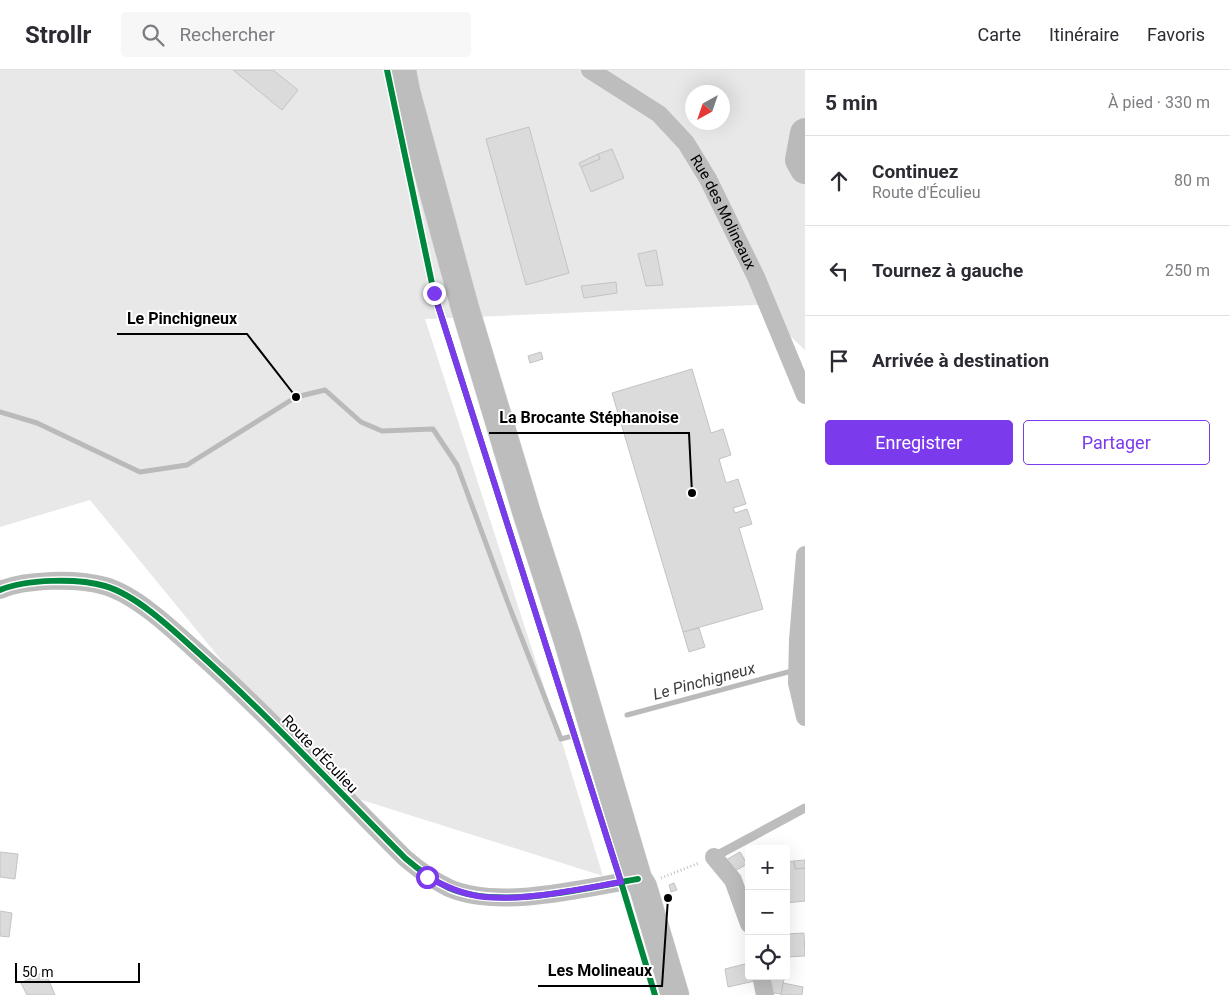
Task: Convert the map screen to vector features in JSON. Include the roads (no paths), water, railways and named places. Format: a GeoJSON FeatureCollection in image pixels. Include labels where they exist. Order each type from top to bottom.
{"type":"FeatureCollection","features":[{"type":"Feature","properties":{"kind":"main road"},"geometry":{"type":"LineString","coordinates":[[402,70],[406,91],[465,308],[675,995]]}},
{"type":"Feature","properties":{"kind":"street","name":"Rue des Molineaux"},"geometry":{"type":"LineString","coordinates":[[590,70],[659,114],[686,143],[708,179],[751,268],[805,395]]}},
{"type":"Feature","properties":{"kind":"street"},"geometry":{"type":"LineString","coordinates":[[805,556],[798,640],[802,679],[798,683],[805,717]]}},
{"type":"Feature","properties":{"kind":"street","name":"Route d'Éculieu"},"geometry":{"type":"LineString","coordinates":[[0,590],[8,586],[46,581],[81,583],[105,586],[142,606],[169,626],[212,665],[405,858],[427,877],[451,889],[484,897],[517,897],[640,883]]}},
{"type":"Feature","properties":{"kind":"street"},"geometry":{"type":"LineString","coordinates":[[714,857],[733,880],[745,913]]}},
{"type":"Feature","properties":{"kind":"street"},"geometry":{"type":"LineString","coordinates":[[762,980],[765,995]]}},
{"type":"Feature","properties":{"kind":"lane"},"geometry":{"type":"LineString","coordinates":[[714,857],[805,808]]}},
{"type":"Feature","properties":{"kind":"waterway"},"geometry":{"type":"LineString","coordinates":[[805,133],[800,160],[805,169]]}},
{"type":"Feature","properties":{"kind":"waterway","name":"Le Pinchigneux"},"geometry":{"type":"LineString","coordinates":[[0,412],[37,423],[140,472],[187,465],[296,397],[325,390],[361,422],[382,431],[433,429],[457,465],[561,739],[572,736]]}},
{"type":"Feature","properties":{"kind":"waterway","name":"Le Pinchigneux"},"geometry":{"type":"LineString","coordinates":[[627,715],[788,672]]}},
{"type":"Feature","properties":{"kind":"place","name":"Le Pinchigneux"},"geometry":{"type":"Point","coordinates":[296,397]}},
{"type":"Feature","properties":{"kind":"place","name":"La Brocante Stéphanoise"},"geometry":{"type":"Point","coordinates":[692,493]}},
{"type":"Feature","properties":{"kind":"place","name":"Les Molineaux"},"geometry":{"type":"Point","coordinates":[668,898]}}]}
